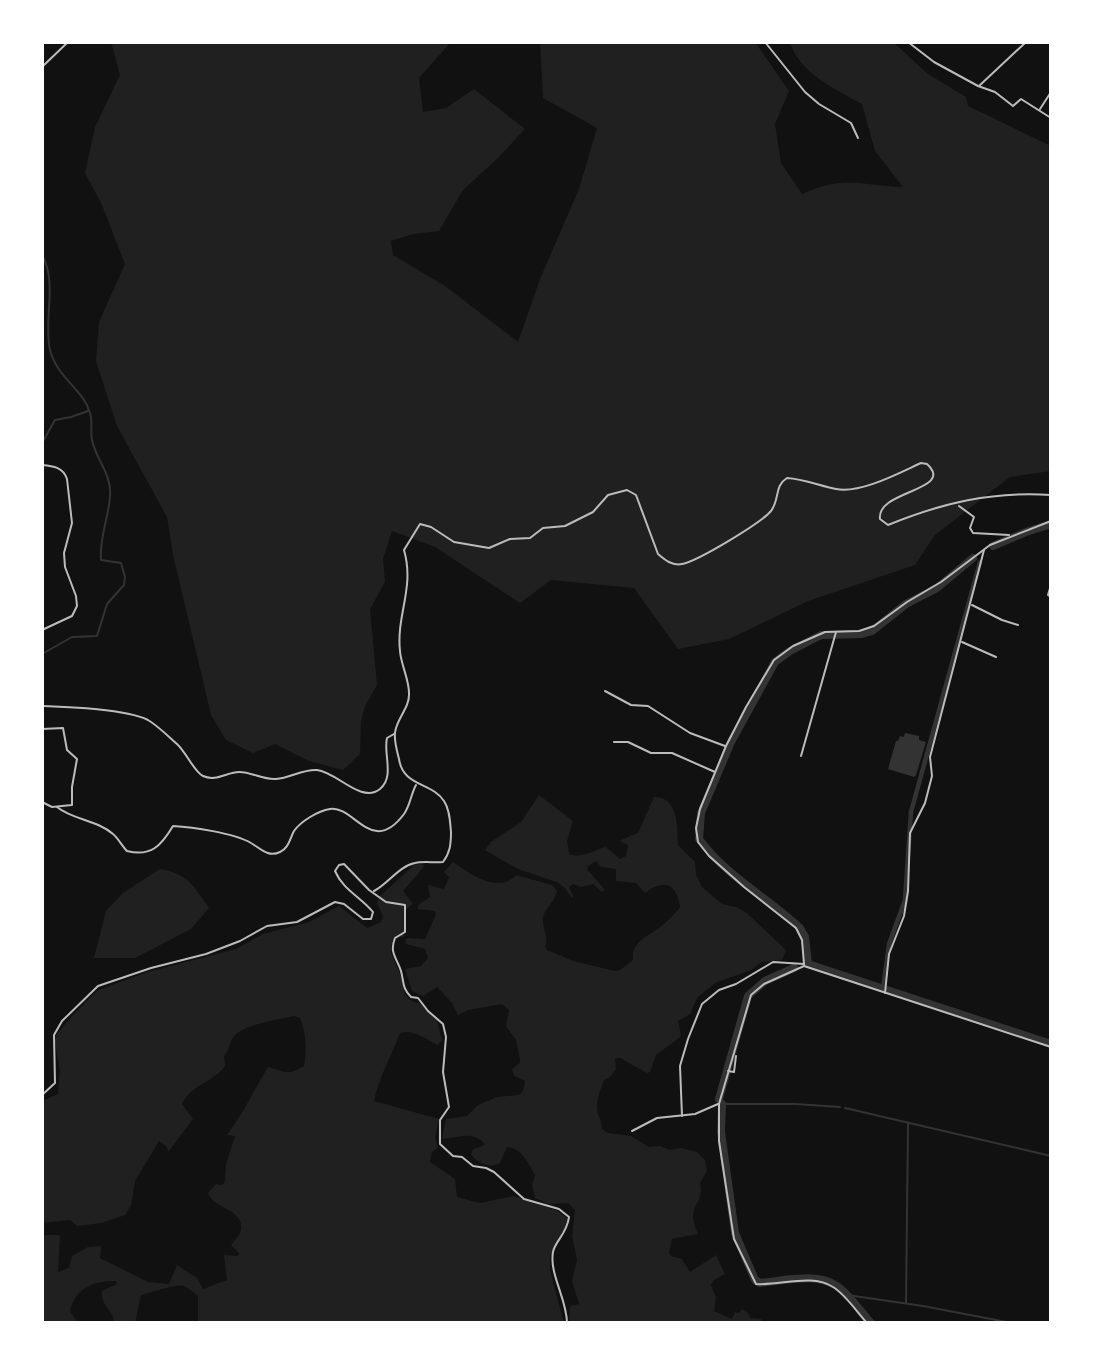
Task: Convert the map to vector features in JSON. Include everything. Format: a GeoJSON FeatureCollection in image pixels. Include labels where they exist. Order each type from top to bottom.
{"type":"FeatureCollection","features":[{"type":"Feature","properties":{"kind":"street"},"geometry":{"type":"LineString","coordinates":[[42,67],[68,42]]}},
{"type":"Feature","properties":{"kind":"street"},"geometry":{"type":"LineString","coordinates":[[765,42],[805,92],[819,104],[852,123],[858,138]]}},
{"type":"Feature","properties":{"kind":"street"},"geometry":{"type":"LineString","coordinates":[[908,42],[934,62],[978,86],[995,92],[1013,106],[1021,99],[1051,118]]}},
{"type":"Feature","properties":{"kind":"street"},"geometry":{"type":"LineString","coordinates":[[978,86],[1026,42]]}},
{"type":"Feature","properties":{"kind":"street"},"geometry":{"type":"LineString","coordinates":[[1040,109],[1051,92]]}},
{"type":"Feature","properties":{"kind":"street"},"geometry":{"type":"LineString","coordinates":[[374,891],[405,867],[415,863],[443,862],[448,856],[451,842],[446,803],[440,795],[417,784],[400,768],[395,734],[410,694],[399,650],[409,580],[409,567],[404,550],[419,524],[431,527],[454,542],[489,548],[510,539],[530,538],[544,528],[565,526],[593,512],[608,495],[627,490],[636,495],[658,554],[665,561],[684,564],[737,536],[770,512],[777,488],[788,478],[848,490],[891,478],[921,463],[927,464],[933,473],[929,485],[905,493],[880,509],[880,519],[888,525],[916,513],[976,498],[1017,493],[1051,495]]}},
{"type":"Feature","properties":{"kind":"street"},"geometry":{"type":"LineString","coordinates":[[42,465],[57,467],[67,479],[72,523],[64,554],[65,567],[77,606],[72,617],[42,630]]}},
{"type":"Feature","properties":{"kind":"street"},"geometry":{"type":"LineString","coordinates":[[958,506],[974,517],[970,527],[973,533],[1009,536]]}},
{"type":"Feature","properties":{"kind":"street"},"geometry":{"type":"LineString","coordinates":[[804,965],[802,940],[796,928],[744,887],[709,856],[698,842],[697,819],[726,746],[774,660],[808,638],[836,632],[859,631],[874,626],[985,549],[1009,536],[1051,521]]}},
{"type":"Feature","properties":{"kind":"street"},"geometry":{"type":"LineString","coordinates":[[886,991],[892,944],[904,916],[908,891],[911,833],[929,793],[932,776],[930,757],[985,549]]}},
{"type":"Feature","properties":{"kind":"street"},"geometry":{"type":"LineString","coordinates":[[1051,585],[1048,595],[1051,597]]}},
{"type":"Feature","properties":{"kind":"street"},"geometry":{"type":"LineString","coordinates":[[971,604],[1018,625]]}},
{"type":"Feature","properties":{"kind":"street"},"geometry":{"type":"LineString","coordinates":[[801,755],[836,632]]}},
{"type":"Feature","properties":{"kind":"street"},"geometry":{"type":"LineString","coordinates":[[961,642],[996,657]]}},
{"type":"Feature","properties":{"kind":"street"},"geometry":{"type":"LineString","coordinates":[[605,691],[631,705],[648,706],[690,733],[726,746]]}},
{"type":"Feature","properties":{"kind":"street"},"geometry":{"type":"LineString","coordinates":[[42,706],[118,713],[147,720],[184,751],[197,773],[207,778],[238,772],[278,779],[317,770],[327,772],[357,790],[370,793],[380,789],[387,779],[385,746],[387,738],[395,734]]}},
{"type":"Feature","properties":{"kind":"street"},"geometry":{"type":"LineString","coordinates":[[42,729],[64,728],[67,750],[77,760],[72,805],[57,807]]}},
{"type":"Feature","properties":{"kind":"street"},"geometry":{"type":"LineString","coordinates":[[614,742],[628,742],[651,753],[672,753],[716,772]]}},
{"type":"Feature","properties":{"kind":"street"},"geometry":{"type":"LineString","coordinates":[[42,802],[106,828],[127,851],[134,853],[148,853],[155,849],[173,826],[177,826],[233,837],[249,842],[263,852],[276,853],[289,844],[294,831],[303,821],[332,808],[340,810],[364,827],[375,830],[391,826],[405,812],[417,784]]}},
{"type":"Feature","properties":{"kind":"street"},"geometry":{"type":"LineString","coordinates":[[42,1095],[55,1083],[53,1045],[57,1028],[82,999],[98,986],[151,968],[217,951],[261,929],[297,922],[335,902],[344,904],[363,919],[372,919],[373,912],[342,884],[335,871],[338,866],[344,864],[369,890],[391,904],[405,905],[405,932],[395,938],[393,957],[401,970],[403,988],[408,995],[418,998],[443,1024],[446,1037],[444,1085],[449,1105],[438,1128],[440,1144],[453,1156],[462,1157],[473,1166],[486,1167],[494,1172],[524,1199],[559,1209],[569,1217],[568,1227],[552,1253],[554,1271],[567,1309],[567,1323]]}},
{"type":"Feature","properties":{"kind":"street"},"geometry":{"type":"LineString","coordinates":[[682,1116],[680,1066],[702,1004],[719,990],[736,984],[773,962],[804,965],[1051,1047]]}},
{"type":"Feature","properties":{"kind":"street"},"geometry":{"type":"LineString","coordinates":[[804,965],[764,984],[751,995],[727,1071],[719,1104],[719,1142],[734,1239],[757,1284],[825,1283],[842,1294],[867,1323]]}},
{"type":"Feature","properties":{"kind":"street"},"geometry":{"type":"LineString","coordinates":[[727,1071],[734,1072],[736,1056]]}},
{"type":"Feature","properties":{"kind":"street"},"geometry":{"type":"LineString","coordinates":[[632,1131],[657,1118],[695,1114],[719,1104]]}},
{"type":"Feature","properties":{"kind":"shaded area"},"geometry":{"type":"Polygon","coordinates":[[[111,42],[451,42],[419,78],[423,112],[446,108],[474,89],[525,129],[463,190],[439,231],[413,234],[391,241],[393,255],[445,286],[518,342],[540,279],[579,189],[597,128],[543,98],[540,42],[755,42],[789,91],[775,124],[781,163],[802,194],[842,183],[903,187],[875,151],[862,104],[819,79],[801,63],[790,42],[893,42],[928,74],[966,97],[968,106],[1051,146],[1051,471],[1010,477],[935,535],[915,565],[808,601],[729,639],[678,649],[634,588],[551,580],[520,603],[435,547],[392,531],[383,559],[385,582],[370,609],[377,685],[365,706],[361,721],[360,754],[343,770],[309,761],[275,744],[253,753],[226,740],[211,715],[173,555],[167,517],[117,426],[96,361],[99,322],[125,264],[102,205],[85,173],[95,127],[120,75],[111,42]]]}},
{"type":"Feature","properties":{"kind":"shaded area"},"geometry":{"type":"Polygon","coordinates":[[[905,733],[919,736],[919,740],[926,742],[914,777],[888,769],[896,741],[900,736],[904,737],[905,733]]]}},
{"type":"Feature","properties":{"kind":"shaded area"},"geometry":{"type":"Polygon","coordinates":[[[539,795],[573,821],[567,841],[569,854],[583,855],[606,847],[620,859],[626,856],[628,845],[619,841],[638,833],[654,797],[662,798],[672,807],[678,845],[695,862],[696,875],[702,887],[722,904],[747,913],[786,950],[782,960],[762,962],[751,970],[715,983],[697,998],[690,1014],[678,1021],[681,1035],[656,1055],[650,1072],[647,1073],[621,1058],[615,1058],[616,1069],[604,1080],[597,1105],[602,1129],[608,1133],[631,1136],[649,1147],[660,1146],[670,1150],[681,1148],[697,1152],[705,1160],[707,1171],[700,1183],[701,1194],[693,1217],[698,1234],[672,1239],[669,1253],[682,1259],[690,1272],[716,1255],[725,1274],[711,1285],[716,1298],[714,1311],[732,1319],[735,1312],[739,1313],[742,1309],[750,1318],[761,1319],[761,1323],[569,1323],[570,1306],[579,1304],[572,1281],[577,1260],[572,1236],[575,1210],[568,1203],[548,1204],[535,1198],[532,1185],[535,1175],[517,1150],[507,1147],[500,1163],[488,1165],[471,1154],[473,1149],[485,1144],[475,1137],[442,1139],[446,1119],[467,1116],[478,1105],[497,1097],[519,1095],[523,1091],[525,1081],[514,1076],[512,1069],[520,1063],[520,1059],[516,1040],[506,1026],[509,1010],[502,1004],[468,1010],[458,1015],[452,1003],[437,987],[423,996],[412,991],[405,969],[421,966],[428,958],[425,949],[406,944],[405,940],[425,939],[436,914],[435,911],[418,909],[418,905],[430,897],[428,885],[444,889],[449,877],[444,872],[453,862],[492,883],[509,881],[516,875],[552,885],[557,891],[543,917],[547,950],[573,961],[615,971],[633,960],[637,944],[665,923],[680,907],[676,893],[668,886],[658,886],[645,893],[636,883],[616,881],[616,869],[601,867],[596,861],[587,869],[605,890],[602,892],[593,884],[581,887],[573,884],[569,887],[572,898],[557,882],[518,869],[485,850],[491,842],[521,822],[539,795]]]}},
{"type":"Feature","properties":{"kind":"shaded area"},"geometry":{"type":"Polygon","coordinates":[[[414,865],[424,865],[423,868],[403,891],[413,904],[405,910],[404,937],[397,937],[392,941],[391,953],[402,979],[405,995],[413,1002],[420,1003],[437,1020],[442,1041],[437,1045],[414,1033],[400,1033],[374,1101],[439,1119],[435,1138],[438,1148],[432,1152],[430,1162],[455,1179],[457,1197],[480,1203],[514,1196],[558,1211],[569,1220],[550,1256],[550,1270],[564,1323],[198,1323],[198,1296],[181,1285],[141,1295],[135,1323],[114,1323],[103,1300],[102,1291],[117,1284],[116,1281],[94,1284],[76,1296],[70,1311],[78,1323],[42,1323],[42,1235],[60,1235],[58,1272],[69,1268],[72,1256],[88,1247],[101,1246],[100,1258],[148,1282],[169,1284],[177,1265],[197,1278],[203,1289],[227,1280],[224,1255],[238,1256],[239,1253],[231,1245],[240,1232],[241,1224],[232,1212],[214,1201],[208,1193],[216,1184],[222,1185],[225,1182],[226,1164],[235,1136],[227,1135],[268,1067],[286,1072],[294,1071],[304,1066],[305,1054],[302,1023],[300,1018],[294,1016],[262,1023],[239,1032],[232,1039],[224,1056],[225,1066],[186,1097],[182,1104],[193,1119],[168,1152],[167,1147],[159,1141],[135,1181],[131,1205],[125,1215],[101,1223],[77,1226],[70,1220],[42,1223],[42,1101],[58,1094],[60,1071],[55,1041],[57,1034],[98,990],[148,972],[236,949],[263,934],[309,922],[339,906],[367,928],[381,922],[383,916],[377,903],[379,897],[414,865]]]}},
{"type":"Feature","properties":{"kind":"shaded area"},"geometry":{"type":"Polygon","coordinates":[[[160,869],[184,877],[209,908],[191,929],[135,958],[94,958],[106,911],[123,893],[160,869]]]}},
{"type":"Feature","properties":{"kind":"waterway"},"geometry":{"type":"LineString","coordinates":[[42,255],[49,277],[50,350],[58,368],[87,405],[91,416],[91,437],[109,481],[110,496],[101,544],[101,560],[121,563],[125,577],[124,585],[107,604],[97,636],[72,637],[42,654]]}},
{"type":"Feature","properties":{"kind":"waterway"},"geometry":{"type":"LineString","coordinates":[[42,443],[55,420],[88,411]]}},
{"type":"Feature","properties":{"kind":"waterway"},"geometry":{"type":"LineString","coordinates":[[993,546],[1051,524]]}},
{"type":"Feature","properties":{"kind":"waterway"},"geometry":{"type":"LineString","coordinates":[[973,558],[937,588],[906,604],[872,631],[862,634],[821,635],[775,662],[731,742],[701,813],[699,839],[734,875],[800,928],[805,937],[808,964],[1051,1044]]}},
{"type":"Feature","properties":{"kind":"waterway"},"geometry":{"type":"LineString","coordinates":[[883,989],[889,944],[905,900],[911,812],[980,562]]}},
{"type":"Feature","properties":{"kind":"waterway"},"geometry":{"type":"LineString","coordinates":[[719,1099],[748,996],[765,981],[794,968]]}},
{"type":"Feature","properties":{"kind":"waterway"},"geometry":{"type":"LineString","coordinates":[[722,1104],[840,1107]]}},
{"type":"Feature","properties":{"kind":"waterway"},"geometry":{"type":"LineString","coordinates":[[722,1104],[721,1132],[735,1233],[755,1280],[760,1283],[810,1278],[829,1282],[846,1294],[871,1323]]}},
{"type":"Feature","properties":{"kind":"waterway"},"geometry":{"type":"LineString","coordinates":[[845,1108],[1051,1156]]}},
{"type":"Feature","properties":{"kind":"waterway"},"geometry":{"type":"LineString","coordinates":[[906,1303],[908,1124]]}},
{"type":"Feature","properties":{"kind":"waterway"},"geometry":{"type":"LineString","coordinates":[[847,1295],[1012,1323]]}}]}
